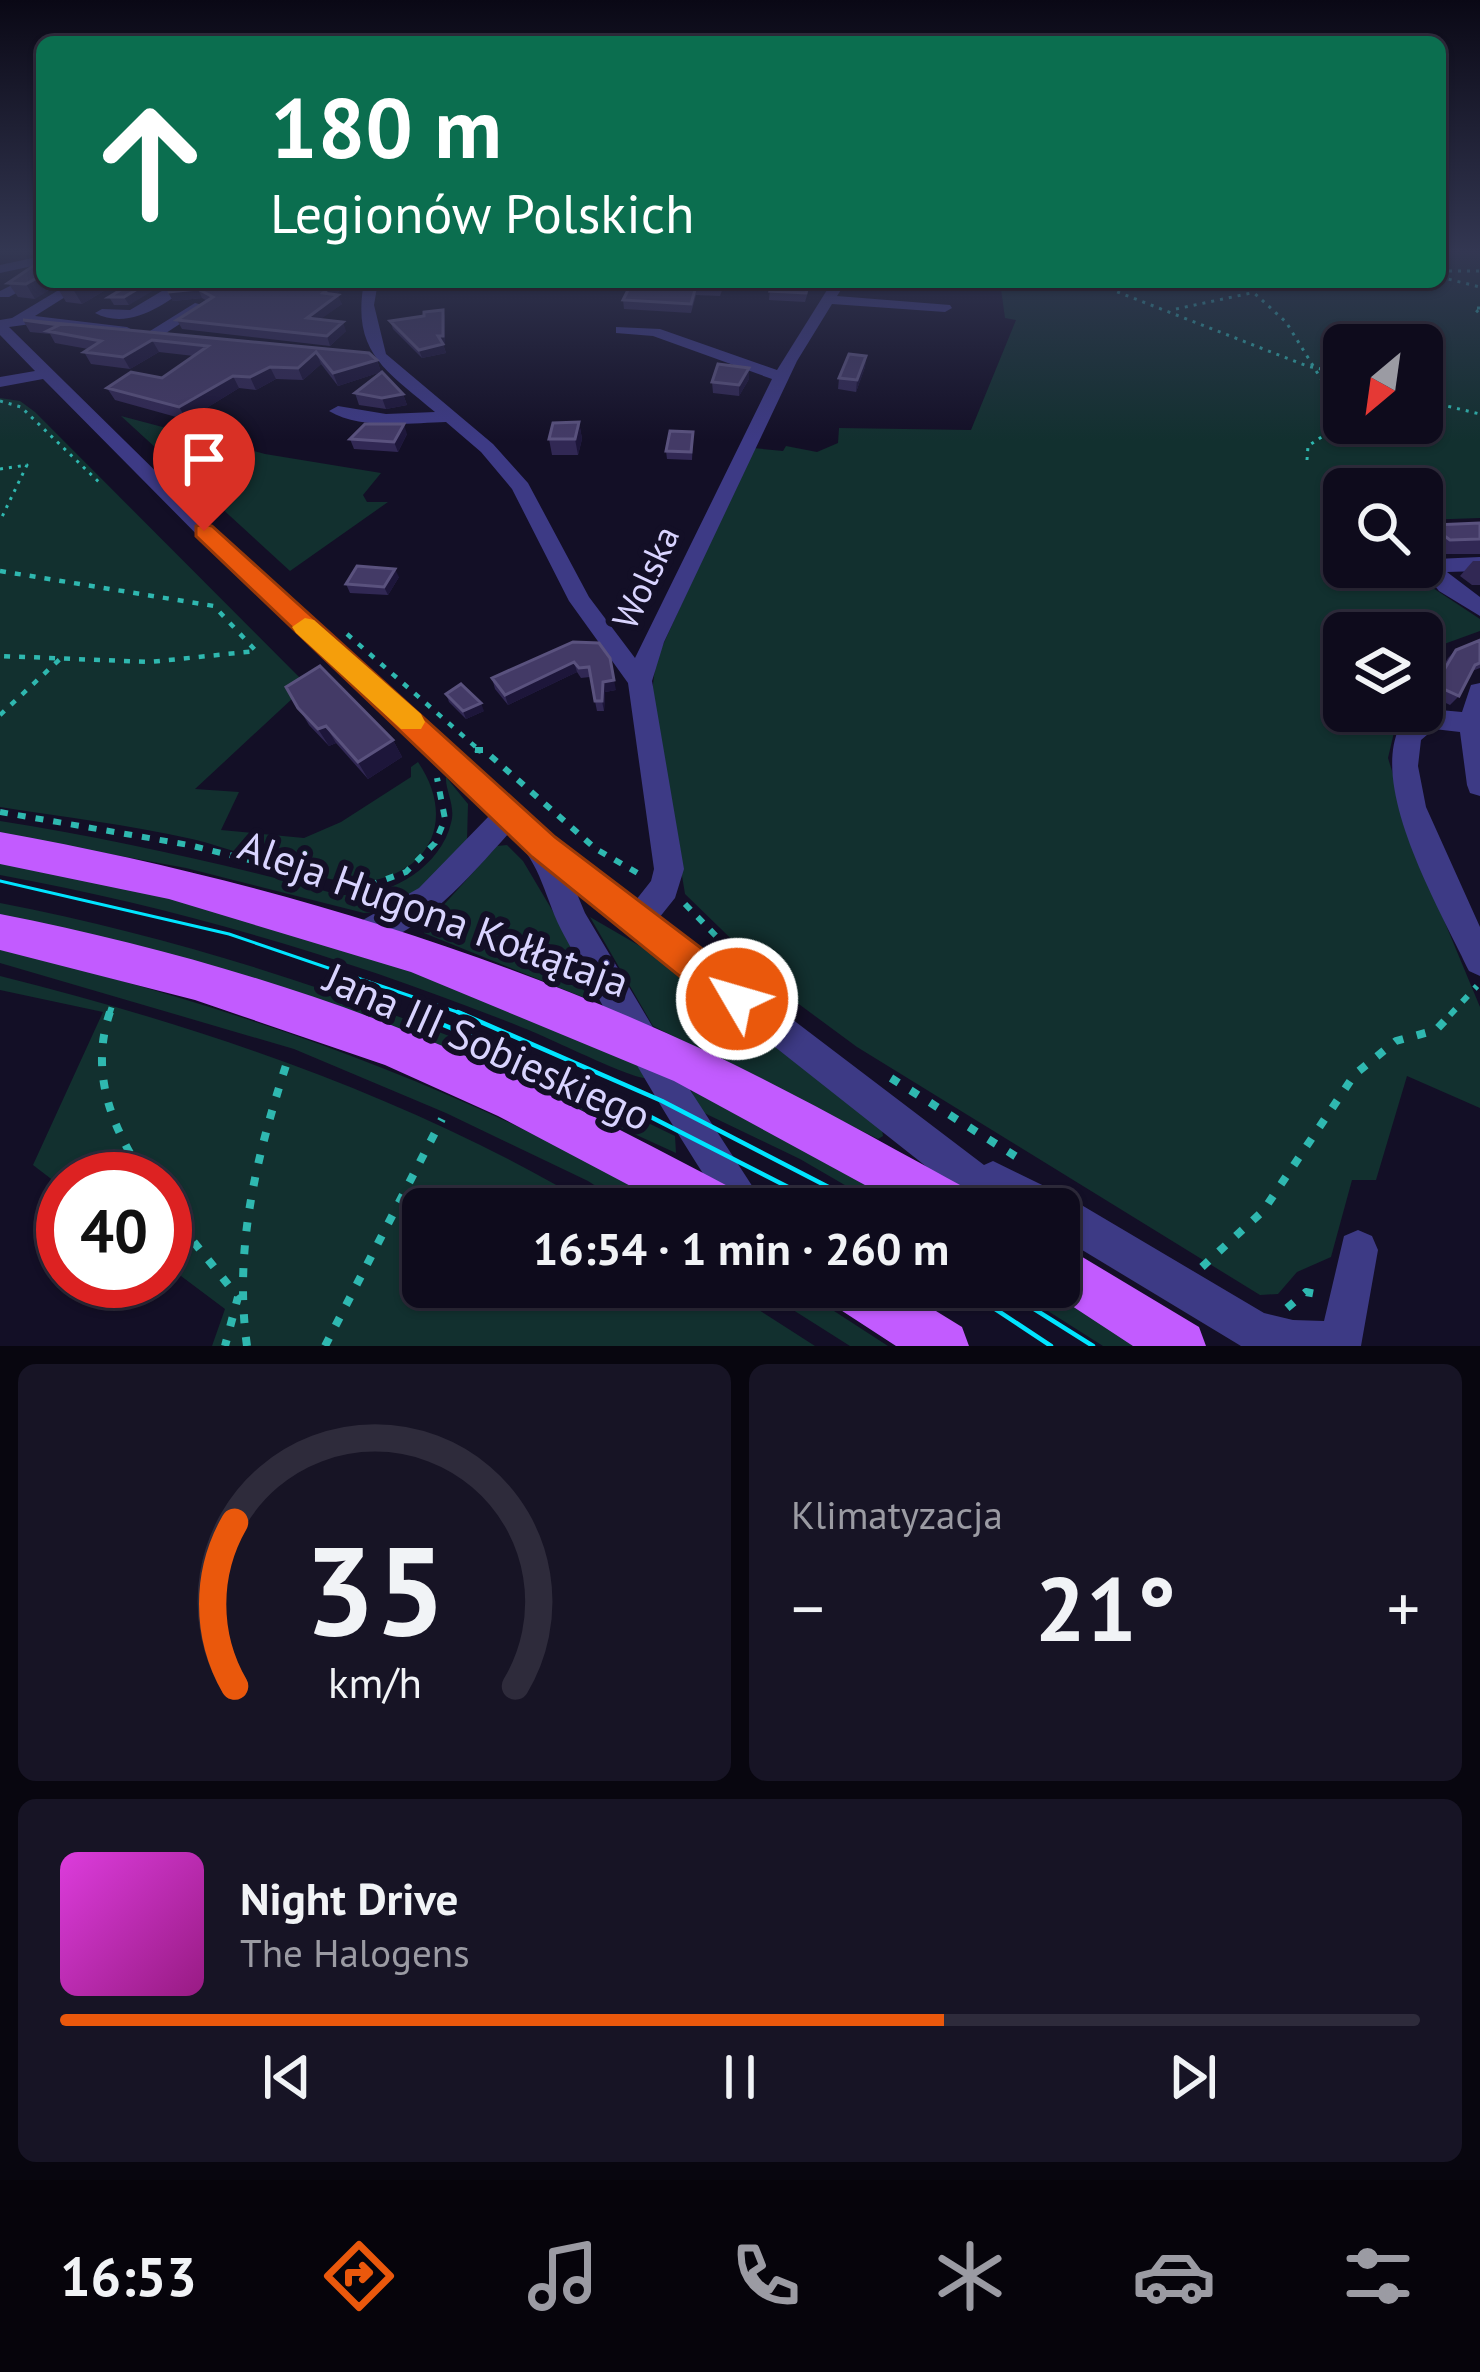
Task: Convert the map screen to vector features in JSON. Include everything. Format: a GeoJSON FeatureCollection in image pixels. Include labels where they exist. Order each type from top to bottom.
{"type":"FeatureCollection","features":[{"type":"Feature","properties":{"kind":"main road","name":"Aleja Hugona Kołłątaja"},"geometry":{"type":"LineString","coordinates":[[0,848],[195,886],[365,936],[478,976],[648,1047],[916,1188]]}},
{"type":"Feature","properties":{"kind":"main road","name":"Jana III Sobieskiego"},"geometry":{"type":"LineString","coordinates":[[0,932],[165,972],[387,1045],[517,1103],[681,1188]]}},
{"type":"Feature","properties":{"kind":"main road"},"geometry":{"type":"LineString","coordinates":[[1080,1282],[1180,1346]]}},
{"type":"Feature","properties":{"kind":"main road"},"geometry":{"type":"LineString","coordinates":[[883,1308],[943,1346]]}},
{"type":"Feature","properties":{"kind":"street"},"geometry":{"type":"LineString","coordinates":[[155,334],[184,316]]}},
{"type":"Feature","properties":{"kind":"street"},"geometry":{"type":"LineString","coordinates":[[370,316],[380,356],[471,435],[521,488],[580,601],[640,681]]}},
{"type":"Feature","properties":{"kind":"street","name":"Wolska"},"geometry":{"type":"LineString","coordinates":[[638,922],[664,888],[669,869],[640,681],[652,642],[781,377],[816,316]]}},
{"type":"Feature","properties":{"kind":"street"},"geometry":{"type":"LineString","coordinates":[[6,324],[190,338]]}},
{"type":"Feature","properties":{"kind":"street"},"geometry":{"type":"LineString","coordinates":[[6,324],[47,374],[313,634],[543,847],[987,1188]]}},
{"type":"Feature","properties":{"kind":"street"},"geometry":{"type":"LineString","coordinates":[[621,331],[655,332],[781,377]]}},
{"type":"Feature","properties":{"kind":"street"},"geometry":{"type":"LineString","coordinates":[[359,358],[380,356]]}},
{"type":"Feature","properties":{"kind":"street"},"geometry":{"type":"LineString","coordinates":[[0,382],[47,374]]}},
{"type":"Feature","properties":{"kind":"street"},"geometry":{"type":"LineString","coordinates":[[338,411],[386,418],[448,417]]}},
{"type":"Feature","properties":{"kind":"street"},"geometry":{"type":"LineString","coordinates":[[1443,562],[1480,564]]}},
{"type":"Feature","properties":{"kind":"street"},"geometry":{"type":"LineString","coordinates":[[1443,580],[1480,608]]}},
{"type":"Feature","properties":{"kind":"street"},"geometry":{"type":"LineString","coordinates":[[1480,692],[1472,723],[1480,785]]}},
{"type":"Feature","properties":{"kind":"street"},"geometry":{"type":"LineString","coordinates":[[1443,715],[1472,723]]}},
{"type":"Feature","properties":{"kind":"street"},"geometry":{"type":"LineString","coordinates":[[1406,732],[1400,753],[1419,823],[1480,960]]}},
{"type":"Feature","properties":{"kind":"street"},"geometry":{"type":"LineString","coordinates":[[365,936],[434,898],[508,813]]}},
{"type":"Feature","properties":{"kind":"street"},"geometry":{"type":"LineString","coordinates":[[543,847],[573,922],[679,1106],[734,1188]]}},
{"type":"Feature","properties":{"kind":"street"},"geometry":{"type":"LineString","coordinates":[[951,1158],[1009,1188]]}},
{"type":"Feature","properties":{"kind":"street"},"geometry":{"type":"LineString","coordinates":[[1080,1227],[1257,1332],[1340,1345],[1358,1250]]}},
{"type":"Feature","properties":{"kind":"street"},"geometry":{"type":"LineString","coordinates":[[1080,1274],[1105,1298]]}},
{"type":"Feature","properties":{"kind":"path"},"geometry":{"type":"LineString","coordinates":[[1188,316],[1323,369]]}},
{"type":"Feature","properties":{"kind":"path"},"geometry":{"type":"LineString","coordinates":[[1278,316],[1323,383]]}},
{"type":"Feature","properties":{"kind":"path"},"geometry":{"type":"LineString","coordinates":[[0,401],[21,407],[102,485]]}},
{"type":"Feature","properties":{"kind":"path"},"geometry":{"type":"LineString","coordinates":[[1443,405],[1480,414]]}},
{"type":"Feature","properties":{"kind":"path"},"geometry":{"type":"LineString","coordinates":[[1307,460],[1308,446],[1323,435]]}},
{"type":"Feature","properties":{"kind":"path"},"geometry":{"type":"LineString","coordinates":[[0,469],[27,465],[0,520]]}},
{"type":"Feature","properties":{"kind":"path"},"geometry":{"type":"LineString","coordinates":[[0,571],[214,606],[256,651],[150,662],[0,656]]}},
{"type":"Feature","properties":{"kind":"path"},"geometry":{"type":"LineString","coordinates":[[341,631],[474,751],[596,850],[649,879]]}},
{"type":"Feature","properties":{"kind":"path"},"geometry":{"type":"LineString","coordinates":[[0,715],[60,659]]}},
{"type":"Feature","properties":{"kind":"path"},"geometry":{"type":"LineString","coordinates":[[0,812],[189,845],[362,888],[406,872],[435,843],[445,819],[436,781],[442,773]]}},
{"type":"Feature","properties":{"kind":"path"},"geometry":{"type":"LineString","coordinates":[[676,895],[764,984]]}},
{"type":"Feature","properties":{"kind":"path"},"geometry":{"type":"LineString","coordinates":[[1213,1280],[1198,1270],[1263,1211],[1355,1074],[1396,1041],[1436,1030],[1458,1012],[1480,981]]}},
{"type":"Feature","properties":{"kind":"path"},"geometry":{"type":"LineString","coordinates":[[114,1000],[99,1090],[132,1152]]}},
{"type":"Feature","properties":{"kind":"path"},"geometry":{"type":"LineString","coordinates":[[225,1346],[238,1297],[250,1198],[290,1056]]}},
{"type":"Feature","properties":{"kind":"path"},"geometry":{"type":"LineString","coordinates":[[879,1070],[1036,1169]]}},
{"type":"Feature","properties":{"kind":"path"},"geometry":{"type":"LineString","coordinates":[[325,1346],[442,1119]]}},
{"type":"Feature","properties":{"kind":"path"},"geometry":{"type":"LineString","coordinates":[[192,1240],[238,1297],[248,1346]]}},
{"type":"Feature","properties":{"kind":"path"},"geometry":{"type":"LineString","coordinates":[[1274,1310],[1293,1306],[1306,1292],[1320,1294]]}},
{"type":"Feature","properties":{"kind":"green space"},"geometry":{"type":"Polygon","coordinates":[[[1005,316],[1480,316],[1480,518],[1443,519],[1443,468],[1323,468],[1323,588],[1433,588],[1480,619],[1480,631],[1443,644],[1443,612],[1323,612],[1323,732],[1394,732],[1388,758],[1421,865],[1480,1007],[1480,1108],[1407,1076],[1376,1180],[1352,1180],[1331,1257],[1297,1272],[1278,1294],[1260,1295],[857,1047],[796,1002],[685,894],[652,692],[656,660],[753,448],[783,451],[786,446],[817,452],[838,443],[839,428],[971,430],[1016,320],[1005,316]]]}},
{"type":"Feature","properties":{"kind":"green space"},"geometry":{"type":"Polygon","coordinates":[[[0,398],[20,401],[35,412],[307,685],[195,789],[239,792],[221,830],[304,838],[341,822],[411,777],[411,767],[418,762],[435,803],[431,840],[421,855],[387,877],[347,882],[192,839],[0,807],[0,398]]]}},
{"type":"Feature","properties":{"kind":"green space"},"geometry":{"type":"Polygon","coordinates":[[[121,416],[265,454],[381,473],[363,495],[367,502],[388,502],[290,571],[121,416]]]}},
{"type":"Feature","properties":{"kind":"green space"},"geometry":{"type":"Polygon","coordinates":[[[446,777],[468,804],[467,841],[450,871],[384,911],[364,913],[186,868],[0,834],[0,821],[169,853],[336,894],[372,893],[407,879],[445,840],[452,817],[446,777]]]}},
{"type":"Feature","properties":{"kind":"green space"},"geometry":{"type":"Polygon","coordinates":[[[507,845],[523,861],[593,979],[592,995],[585,998],[424,933],[430,920],[497,846],[507,845]]]}},
{"type":"Feature","properties":{"kind":"green space"},"geometry":{"type":"Polygon","coordinates":[[[0,862],[177,896],[416,972],[634,1061],[646,1078],[393,979],[199,920],[0,875],[0,862]]]}},
{"type":"Feature","properties":{"kind":"green space"},"geometry":{"type":"Polygon","coordinates":[[[0,903],[261,969],[429,1028],[675,1136],[676,1153],[553,1097],[0,915],[0,903]]]}},
{"type":"Feature","properties":{"kind":"green space"},"geometry":{"type":"Polygon","coordinates":[[[590,917],[664,960],[882,1130],[883,1136],[878,1139],[653,1026],[590,917]]]}},
{"type":"Feature","properties":{"kind":"green space"},"geometry":{"type":"Polygon","coordinates":[[[0,949],[175,997],[346,1054],[512,1124],[635,1188],[599,1188],[446,1113],[294,1049],[0,963],[0,949]]]}},
{"type":"Feature","properties":{"kind":"green space"},"geometry":{"type":"Polygon","coordinates":[[[0,976],[154,1018],[308,1070],[456,1133],[561,1188],[402,1188],[402,1308],[756,1308],[815,1346],[212,1346],[225,1309],[192,1284],[192,1152],[39,1152],[103,1012],[0,990],[0,976]]]}},
{"type":"Feature","properties":{"kind":"green space"},"geometry":{"type":"Polygon","coordinates":[[[690,1086],[881,1188],[850,1188],[698,1110],[690,1086]]]}},
{"type":"Feature","properties":{"kind":"green space"},"geometry":{"type":"Polygon","coordinates":[[[790,1308],[829,1308],[888,1346],[850,1346],[790,1308]]]}},
{"type":"Feature","properties":{"kind":"green space"},"geometry":{"type":"Polygon","coordinates":[[[1043,1308],[1078,1308],[1137,1346],[1103,1346],[1043,1308]]]}},
{"type":"Feature","properties":{"kind":"building"},"geometry":{"type":"Polygon","coordinates":[[[184,316],[310,316],[307,318],[343,322],[327,336],[177,320],[184,316]]]}},
{"type":"Feature","properties":{"kind":"building"},"geometry":{"type":"Polygon","coordinates":[[[443,316],[443,336],[438,336],[443,344],[419,350],[390,321],[443,316]]]}},
{"type":"Feature","properties":{"kind":"building"},"geometry":{"type":"Polygon","coordinates":[[[23,320],[369,353],[377,360],[333,373],[316,352],[298,368],[270,367],[250,377],[233,376],[179,407],[107,388],[131,372],[162,378],[208,346],[152,340],[123,357],[84,352],[101,341],[47,331],[59,325],[23,320]]]}},
{"type":"Feature","properties":{"kind":"building"},"geometry":{"type":"Polygon","coordinates":[[[849,354],[866,356],[857,380],[839,378],[849,354]]]}},
{"type":"Feature","properties":{"kind":"building"},"geometry":{"type":"Polygon","coordinates":[[[718,364],[749,368],[739,385],[712,382],[718,364]]]}},
{"type":"Feature","properties":{"kind":"building"},"geometry":{"type":"Polygon","coordinates":[[[382,372],[403,394],[382,398],[355,393],[382,372]]]}},
{"type":"Feature","properties":{"kind":"building"},"geometry":{"type":"Polygon","coordinates":[[[579,422],[575,439],[549,439],[553,423],[579,422]]]}},
{"type":"Feature","properties":{"kind":"building"},"geometry":{"type":"Polygon","coordinates":[[[365,424],[404,424],[394,442],[350,439],[365,424]]]}},
{"type":"Feature","properties":{"kind":"building"},"geometry":{"type":"Polygon","coordinates":[[[670,431],[693,432],[691,452],[666,451],[670,431]]]}},
{"type":"Feature","properties":{"kind":"building"},"geometry":{"type":"Polygon","coordinates":[[[1480,523],[1480,539],[1450,540],[1443,535],[1443,525],[1480,523]]]}},
{"type":"Feature","properties":{"kind":"building"},"geometry":{"type":"Polygon","coordinates":[[[357,566],[395,569],[384,587],[346,584],[357,566]]]}},
{"type":"Feature","properties":{"kind":"building"},"geometry":{"type":"Polygon","coordinates":[[[1480,640],[1480,663],[1459,696],[1443,689],[1443,672],[1456,650],[1480,640]]]}},
{"type":"Feature","properties":{"kind":"building"},"geometry":{"type":"Polygon","coordinates":[[[573,642],[599,643],[610,658],[614,680],[603,682],[602,701],[595,701],[589,667],[579,668],[574,662],[505,695],[492,678],[573,642]]]}},
{"type":"Feature","properties":{"kind":"building"},"geometry":{"type":"Polygon","coordinates":[[[320,666],[393,740],[358,762],[326,726],[318,729],[286,687],[320,666]]]}},
{"type":"Feature","properties":{"kind":"building"},"geometry":{"type":"Polygon","coordinates":[[[461,684],[481,703],[463,711],[446,694],[461,684]]]}},
{"type":"Feature","properties":{"kind":"tram line"},"geometry":{"type":"LineString","coordinates":[[0,881],[229,934],[461,1013]]}},
{"type":"Feature","properties":{"kind":"tram line"},"geometry":{"type":"LineString","coordinates":[[420,1015],[415,1013],[594,1088],[790,1188]]}},
{"type":"Feature","properties":{"kind":"tram line"},"geometry":{"type":"LineString","coordinates":[[461,1013],[466,1015]]}},
{"type":"Feature","properties":{"kind":"tram line"},"geometry":{"type":"LineString","coordinates":[[461,1013],[662,1101],[830,1188]]}},
{"type":"Feature","properties":{"kind":"tram line"},"geometry":{"type":"LineString","coordinates":[[994,1308],[1051,1346]]}},
{"type":"Feature","properties":{"kind":"tram line"},"geometry":{"type":"LineString","coordinates":[[1032,1308],[1093,1346]]}},
{"type":"Feature","properties":{"kind":"slow traffic"},"geometry":{"type":"LineString","coordinates":[[305,627],[411,722]]}},
{"type":"Feature","properties":{"kind":"route"},"geometry":{"type":"LineString","coordinates":[[204,531],[543,847],[737,999]]}}]}
